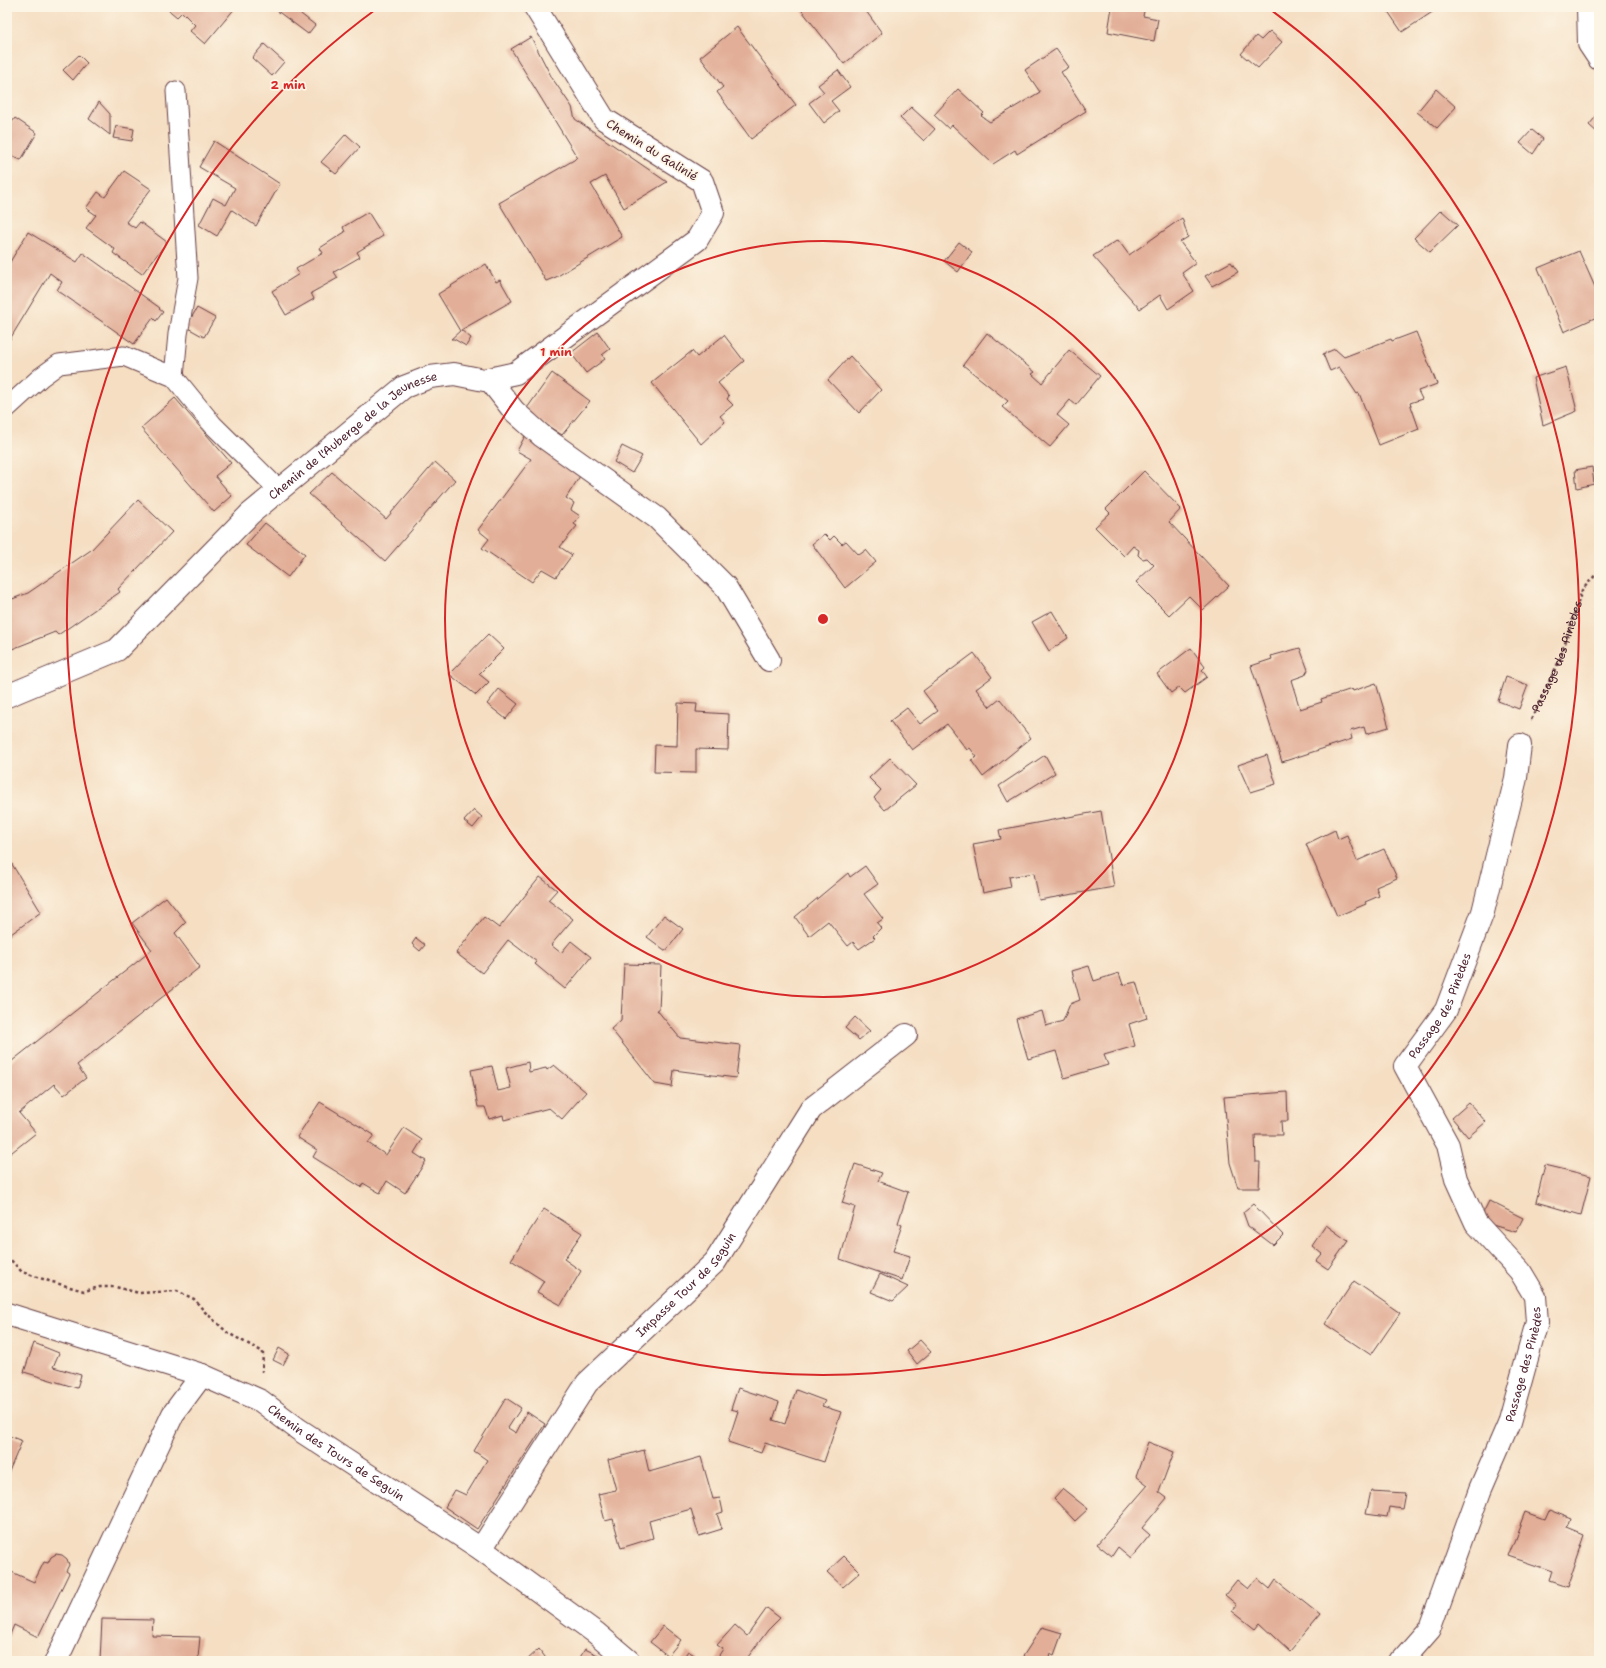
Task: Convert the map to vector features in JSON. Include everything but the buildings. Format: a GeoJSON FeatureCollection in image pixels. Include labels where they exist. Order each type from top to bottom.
{"type":"FeatureCollection","features":[{"type":"Feature","properties":{"kind":"street","name":"Chemin du Galinié"},"geometry":{"type":"LineString","coordinates":[[535,7],[604,119],[702,181],[713,213]]}},
{"type":"Feature","properties":{"kind":"street"},"geometry":{"type":"LineString","coordinates":[[1588,7],[1589,44],[1599,59]]}},
{"type":"Feature","properties":{"kind":"street","name":"Chemin de l'Auberge de la Jeunesse"},"geometry":{"type":"LineString","coordinates":[[7,696],[117,650],[250,514],[404,386],[430,377],[454,374],[489,380],[516,373],[697,240],[713,213]]}},
{"type":"Feature","properties":{"kind":"street"},"geometry":{"type":"LineString","coordinates":[[489,380],[514,411],[542,436],[657,518],[725,586],[769,660]]}},
{"type":"Feature","properties":{"kind":"street","name":"Passage des Pinèdes"},"geometry":{"type":"LineString","coordinates":[[1402,1661],[1430,1629],[1480,1490],[1509,1423],[1537,1322],[1535,1296],[1520,1271],[1476,1223],[1456,1179],[1448,1145],[1405,1066],[1446,1010],[1483,912],[1516,778],[1520,745]]}},
{"type":"Feature","properties":{"kind":"street","name":"Impasse Tour de Seguin"},"geometry":{"type":"LineString","coordinates":[[481,1549],[587,1383],[716,1262],[811,1109],[906,1035]]}},
{"type":"Feature","properties":{"kind":"street","name":"Chemin des Tours de Seguin"},"geometry":{"type":"LineString","coordinates":[[7,1314],[202,1375],[261,1400],[298,1429],[481,1549],[596,1633],[629,1661]]}},
{"type":"Feature","properties":{"kind":"street"},"geometry":{"type":"LineString","coordinates":[[56,1661],[173,1414],[202,1375]]}},
{"type":"Feature","properties":{"kind":"lane"},"geometry":{"type":"LineString","coordinates":[[174,377],[178,334],[188,278],[176,91]]}},
{"type":"Feature","properties":{"kind":"lane"},"geometry":{"type":"LineString","coordinates":[[7,408],[41,376],[59,364],[124,356],[174,377],[213,424],[279,490]]}},
{"type":"Feature","properties":{"kind":"path","name":"Passage des Pinèdes"},"geometry":{"type":"LineString","coordinates":[[1520,745],[1560,659],[1582,590],[1599,571]]}},
{"type":"Feature","properties":{"kind":"path"},"geometry":{"type":"LineString","coordinates":[[7,1256],[22,1272],[49,1282],[84,1291],[100,1287],[116,1287],[139,1293],[177,1291],[194,1299],[205,1312],[228,1333],[263,1352],[261,1400]]}}]}
